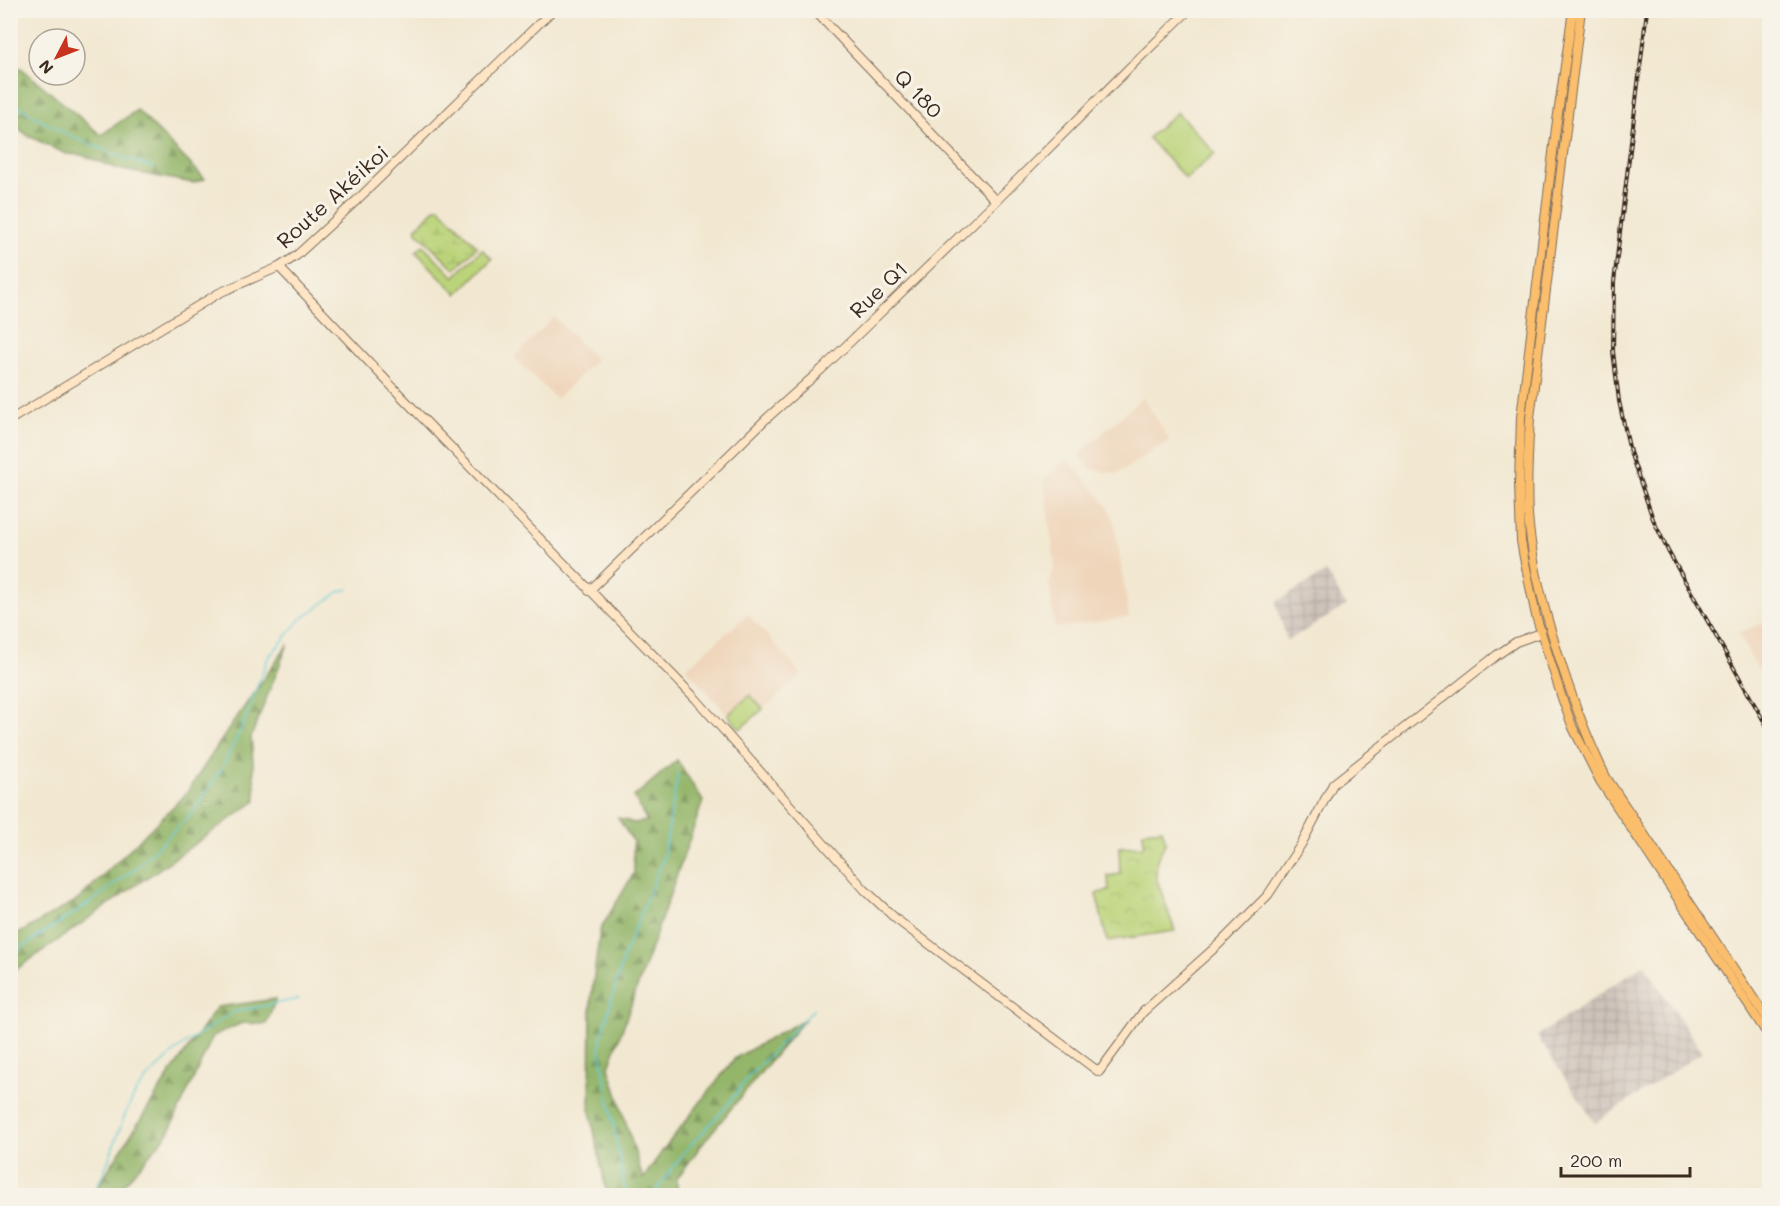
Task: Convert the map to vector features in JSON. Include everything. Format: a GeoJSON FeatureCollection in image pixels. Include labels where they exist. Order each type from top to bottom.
{"type":"FeatureCollection","features":[{"type":"Feature","properties":{"kind":"main road"},"geometry":{"type":"LineString","coordinates":[[1573,10],[1528,356],[1519,449],[1521,541],[1541,633],[1573,728],[1600,781],[1770,1038]]}},
{"type":"Feature","properties":{"kind":"main road"},"geometry":{"type":"LineString","coordinates":[[1581,10],[1530,418],[1528,515],[1533,555],[1546,616],[1570,695],[1606,777],[1770,1023]]}},
{"type":"Feature","properties":{"kind":"street","name":"Route Akéikoi"},"geometry":{"type":"LineString","coordinates":[[10,420],[219,293],[279,267],[305,248],[553,10]]}},
{"type":"Feature","properties":{"kind":"street","name":"Q 180"},"geometry":{"type":"LineString","coordinates":[[814,10],[996,201]]}},
{"type":"Feature","properties":{"kind":"street","name":"Rue Q1"},"geometry":{"type":"LineString","coordinates":[[589,591],[996,201],[1189,10]]}},
{"type":"Feature","properties":{"kind":"street"},"geometry":{"type":"LineString","coordinates":[[279,267],[589,591],[696,699],[865,890],[904,925],[1099,1072],[1143,1012],[1219,944],[1268,895],[1302,843],[1333,784],[1497,655],[1516,642],[1541,633]]}},
{"type":"Feature","properties":{"kind":"shaded area"},"geometry":{"type":"Polygon","coordinates":[[[554,317],[596,360],[556,399],[514,357],[554,317]]]}},
{"type":"Feature","properties":{"kind":"shaded area"},"geometry":{"type":"Polygon","coordinates":[[[1143,397],[1170,441],[1116,474],[1090,469],[1078,455],[1143,397]]]}},
{"type":"Feature","properties":{"kind":"shaded area"},"geometry":{"type":"Polygon","coordinates":[[[1066,458],[1110,511],[1115,525],[1129,617],[1055,628],[1049,583],[1055,567],[1044,479],[1066,458]]]}},
{"type":"Feature","properties":{"kind":"shaded area"},"geometry":{"type":"Polygon","coordinates":[[[1326,572],[1346,606],[1287,641],[1276,602],[1326,572]]]}},
{"type":"Feature","properties":{"kind":"shaded area"},"geometry":{"type":"Polygon","coordinates":[[[748,614],[802,675],[740,729],[686,668],[748,614]]]}},
{"type":"Feature","properties":{"kind":"shaded area"},"geometry":{"type":"Polygon","coordinates":[[[1769,621],[1769,679],[1765,682],[1738,633],[1769,621]]]}},
{"type":"Feature","properties":{"kind":"shaded area"},"geometry":{"type":"Polygon","coordinates":[[[1644,964],[1702,1052],[1595,1123],[1537,1036],[1644,964]]]}},
{"type":"Feature","properties":{"kind":"green space"},"geometry":{"type":"Polygon","coordinates":[[[11,65],[21,68],[27,73],[27,87],[44,87],[101,135],[137,110],[205,179],[193,183],[118,169],[82,155],[66,154],[27,135],[17,127],[11,126],[11,65]]]}},
{"type":"Feature","properties":{"kind":"green space"},"geometry":{"type":"Polygon","coordinates":[[[1177,112],[1215,153],[1186,179],[1148,138],[1177,112]]]}},
{"type":"Feature","properties":{"kind":"green space"},"geometry":{"type":"Polygon","coordinates":[[[437,207],[477,246],[455,269],[418,233],[416,228],[437,207]]]}},
{"type":"Feature","properties":{"kind":"green space"},"geometry":{"type":"Polygon","coordinates":[[[423,245],[454,277],[482,249],[492,259],[457,294],[416,252],[423,245]]]}},
{"type":"Feature","properties":{"kind":"green space"},"geometry":{"type":"Polygon","coordinates":[[[288,644],[251,737],[256,801],[11,973],[11,938],[79,899],[186,794],[288,644]]]}},
{"type":"Feature","properties":{"kind":"green space"},"geometry":{"type":"Polygon","coordinates":[[[750,695],[763,709],[740,729],[728,715],[750,695]]]}},
{"type":"Feature","properties":{"kind":"green space"},"geometry":{"type":"Polygon","coordinates":[[[677,760],[703,801],[609,1067],[643,1179],[735,1058],[805,1019],[703,1143],[676,1180],[679,1195],[607,1195],[590,1111],[591,999],[600,930],[634,873],[633,841],[618,818],[634,823],[647,821],[634,797],[677,760]]]}},
{"type":"Feature","properties":{"kind":"green space"},"geometry":{"type":"Polygon","coordinates":[[[1162,829],[1166,842],[1157,859],[1156,877],[1175,931],[1107,941],[1096,893],[1109,891],[1108,876],[1120,874],[1119,847],[1144,846],[1143,831],[1162,829]]]}},
{"type":"Feature","properties":{"kind":"green space"},"geometry":{"type":"Polygon","coordinates":[[[276,999],[266,1024],[242,1023],[213,1036],[169,1132],[115,1195],[92,1195],[172,1071],[217,1007],[276,999]]]}},
{"type":"Feature","properties":{"kind":"waterway"},"geometry":{"type":"LineString","coordinates":[[10,100],[61,131],[154,168]]}},
{"type":"Feature","properties":{"kind":"waterway"},"geometry":{"type":"LineString","coordinates":[[10,955],[88,904],[136,868],[192,813],[221,770],[242,727],[268,658],[300,620],[340,591],[348,589]]}},
{"type":"Feature","properties":{"kind":"waterway"},"geometry":{"type":"LineString","coordinates":[[626,1196],[600,1049],[601,1039],[624,955],[663,859],[678,774]]}},
{"type":"Feature","properties":{"kind":"waterway"},"geometry":{"type":"LineString","coordinates":[[92,1196],[104,1172],[126,1112],[136,1092],[147,1078],[179,1048],[233,1012],[299,999]]}},
{"type":"Feature","properties":{"kind":"waterway"},"geometry":{"type":"LineString","coordinates":[[652,1196],[685,1151],[725,1108],[748,1077],[814,1009]]}},
{"type":"Feature","properties":{"kind":"railway"},"geometry":{"type":"LineString","coordinates":[[1647,10],[1614,282],[1613,351],[1619,401],[1630,452],[1653,519],[1668,551],[1770,732]]}}]}
